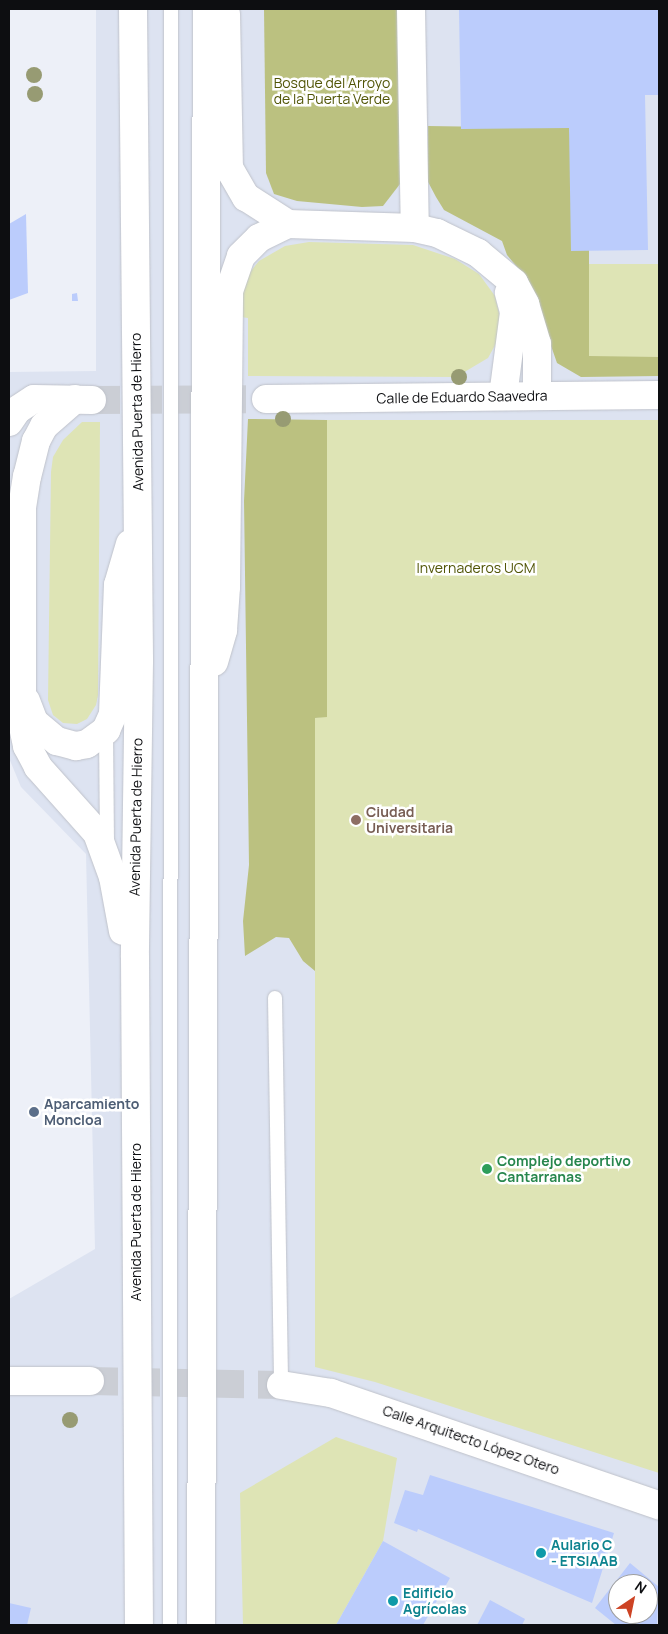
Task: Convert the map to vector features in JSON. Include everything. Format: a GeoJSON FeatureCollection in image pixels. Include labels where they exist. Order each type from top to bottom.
{"type":"FeatureCollection","features":[{"type":"Feature","properties":{"kind":"main road","name":"Avenida Puerta de Hierro"},"geometry":{"type":"LineString","coordinates":[[133,9],[138,529],[135,957],[139,1625]]}},
{"type":"Feature","properties":{"kind":"main road"},"geometry":{"type":"LineString","coordinates":[[201,1625],[207,9]]}},
{"type":"Feature","properties":{"kind":"main road"},"geometry":{"type":"LineString","coordinates":[[226,9],[229,168],[246,197],[288,224]]}},
{"type":"Feature","properties":{"kind":"main road"},"geometry":{"type":"LineString","coordinates":[[411,9],[416,228]]}},
{"type":"Feature","properties":{"kind":"main road"},"geometry":{"type":"LineString","coordinates":[[204,697],[224,630],[229,291],[235,269],[248,248],[259,238],[288,224],[416,228],[455,241],[478,253],[514,283],[525,304],[536,344],[537,396]]}},
{"type":"Feature","properties":{"kind":"main road"},"geometry":{"type":"LineString","coordinates":[[498,269],[514,312],[503,396]]}},
{"type":"Feature","properties":{"kind":"main road","name":"Calle de Eduardo Saavedra"},"geometry":{"type":"LineString","coordinates":[[266,400],[659,395]]}},
{"type":"Feature","properties":{"kind":"main road"},"geometry":{"type":"LineString","coordinates":[[15,407],[83,399],[44,426],[36,441],[22,508],[22,722],[27,746],[38,767],[92,827],[108,857],[121,926],[135,957]]}},
{"type":"Feature","properties":{"kind":"main road"},"geometry":{"type":"LineString","coordinates":[[9,465],[22,508]]}},
{"type":"Feature","properties":{"kind":"main road"},"geometry":{"type":"LineString","coordinates":[[22,686],[29,712],[47,736],[76,746],[86,744],[106,730],[113,714],[118,585],[124,553],[138,529]]}},
{"type":"Feature","properties":{"kind":"main road"},"geometry":{"type":"LineString","coordinates":[[9,1381],[90,1381]]}},
{"type":"Feature","properties":{"kind":"main road","name":"Calle Arquitecto López Otero"},"geometry":{"type":"LineString","coordinates":[[281,1385],[331,1393],[659,1504]]}},
{"type":"Feature","properties":{"kind":"lane"},"geometry":{"type":"LineString","coordinates":[[170,1625],[171,9]]}},
{"type":"Feature","properties":{"kind":"lane"},"geometry":{"type":"LineString","coordinates":[[15,407],[36,441]]}},
{"type":"Feature","properties":{"kind":"lane"},"geometry":{"type":"LineString","coordinates":[[106,730],[108,857]]}},
{"type":"Feature","properties":{"kind":"lane"},"geometry":{"type":"LineString","coordinates":[[275,998],[281,1385]]}},
{"type":"Feature","properties":{"kind":"shaded area","name":"Ciudad Universitaria"},"geometry":{"type":"Polygon","coordinates":[[[96,9],[659,9],[659,1625],[9,1625],[9,1299],[95,1249],[86,854],[21,787],[9,758],[9,372],[96,371],[96,9]]]}},
{"type":"Feature","properties":{"kind":"green space","name":"Bosque del Arroyo de la Puerta Verde"},"geometry":{"type":"Polygon","coordinates":[[[264,9],[398,9],[400,184],[383,206],[362,207],[297,201],[274,194],[266,173],[264,9]]]}},
{"type":"Feature","properties":{"kind":"green space"},"geometry":{"type":"Polygon","coordinates":[[[428,126],[569,128],[589,250],[589,356],[659,357],[659,376],[581,377],[557,363],[528,280],[507,255],[502,241],[444,210],[436,197],[427,180],[428,126]]]}},
{"type":"Feature","properties":{"kind":"green space"},"geometry":{"type":"Polygon","coordinates":[[[309,242],[413,245],[455,259],[479,274],[495,296],[500,317],[499,338],[488,358],[456,377],[248,376],[248,318],[241,317],[242,290],[250,272],[259,261],[285,246],[309,242]]]}},
{"type":"Feature","properties":{"kind":"green space"},"geometry":{"type":"Polygon","coordinates":[[[588,264],[659,264],[659,357],[588,357],[588,264]]]}},
{"type":"Feature","properties":{"kind":"green space"},"geometry":{"type":"Polygon","coordinates":[[[248,419],[327,420],[327,717],[315,718],[315,971],[303,961],[289,938],[276,937],[245,956],[243,921],[249,865],[244,501],[248,419]]]}},
{"type":"Feature","properties":{"kind":"green space","name":"Complejo deportivo Cantarranas"},"geometry":{"type":"Polygon","coordinates":[[[327,420],[659,420],[659,1473],[375,1382],[315,1367],[315,718],[327,716],[327,420]]]}},
{"type":"Feature","properties":{"kind":"green space"},"geometry":{"type":"Polygon","coordinates":[[[82,422],[100,422],[98,695],[96,705],[87,719],[77,724],[63,723],[53,715],[48,700],[51,472],[53,457],[63,440],[82,422]]]}},
{"type":"Feature","properties":{"kind":"green space"},"geometry":{"type":"Polygon","coordinates":[[[336,1437],[397,1458],[383,1541],[336,1625],[243,1625],[240,1493],[336,1437]]]}},
{"type":"Feature","properties":{"kind":"building"},"geometry":{"type":"Polygon","coordinates":[[[459,9],[659,9],[659,95],[645,95],[648,250],[571,251],[569,128],[461,129],[459,9]]]}},
{"type":"Feature","properties":{"kind":"building"},"geometry":{"type":"Polygon","coordinates":[[[26,214],[28,293],[9,300],[9,224],[26,214]]]}},
{"type":"Feature","properties":{"kind":"building"},"geometry":{"type":"Polygon","coordinates":[[[77,293],[78,301],[72,301],[72,294],[77,293]]]}},
{"type":"Feature","properties":{"kind":"building","name":"Aulario C - ETSIAAB"},"geometry":{"type":"Polygon","coordinates":[[[430,1475],[614,1533],[592,1603],[418,1529],[417,1532],[394,1523],[405,1490],[423,1495],[430,1475]]]}},
{"type":"Feature","properties":{"kind":"building","name":"Edificio Agrícolas"},"geometry":{"type":"Polygon","coordinates":[[[383,1541],[450,1578],[423,1625],[336,1625],[383,1541]]]}},
{"type":"Feature","properties":{"kind":"building"},"geometry":{"type":"Polygon","coordinates":[[[630,1563],[643,1574],[621,1574],[630,1563]]]}},
{"type":"Feature","properties":{"kind":"building"},"geometry":{"type":"Polygon","coordinates":[[[608,1591],[608,1619],[595,1608],[608,1591]]]}},
{"type":"Feature","properties":{"kind":"building","name":"Edificio Agrícolas"},"geometry":{"type":"Polygon","coordinates":[[[490,1600],[525,1619],[522,1625],[477,1625],[490,1600]]]}},
{"type":"Feature","properties":{"kind":"building"},"geometry":{"type":"Polygon","coordinates":[[[9,1603],[31,1608],[27,1625],[9,1625],[9,1603]]]}},
{"type":"Feature","properties":{"kind":"building"},"geometry":{"type":"Polygon","coordinates":[[[615,1624],[657,1624],[657,1625],[615,1624]]]}},
{"type":"Feature","properties":{"kind":"tunnel"},"geometry":{"type":"LineString","coordinates":[[92,400],[266,399]]}},
{"type":"Feature","properties":{"kind":"tunnel"},"geometry":{"type":"LineString","coordinates":[[90,1381],[281,1385]]}},
{"type":"Feature","properties":{"kind":"place","name":"Ciudad Universitaria"},"geometry":{"type":"Point","coordinates":[356,820]}},
{"type":"Feature","properties":{"kind":"place","name":"Aparcamiento Moncloa"},"geometry":{"type":"Point","coordinates":[34,1112]}},
{"type":"Feature","properties":{"kind":"place","name":"Complejo deportivo Cantarranas"},"geometry":{"type":"Point","coordinates":[487,1169]}},
{"type":"Feature","properties":{"kind":"place","name":"Aulario C - ETSIAAB"},"geometry":{"type":"Point","coordinates":[541,1553]}},
{"type":"Feature","properties":{"kind":"place","name":"Edificio Agrícolas"},"geometry":{"type":"Point","coordinates":[393,1601]}},
{"type":"Feature","properties":{"kind":"park label","name":"Invernaderos UCM"},"geometry":{"type":"Point","coordinates":[476,568]}}]}
